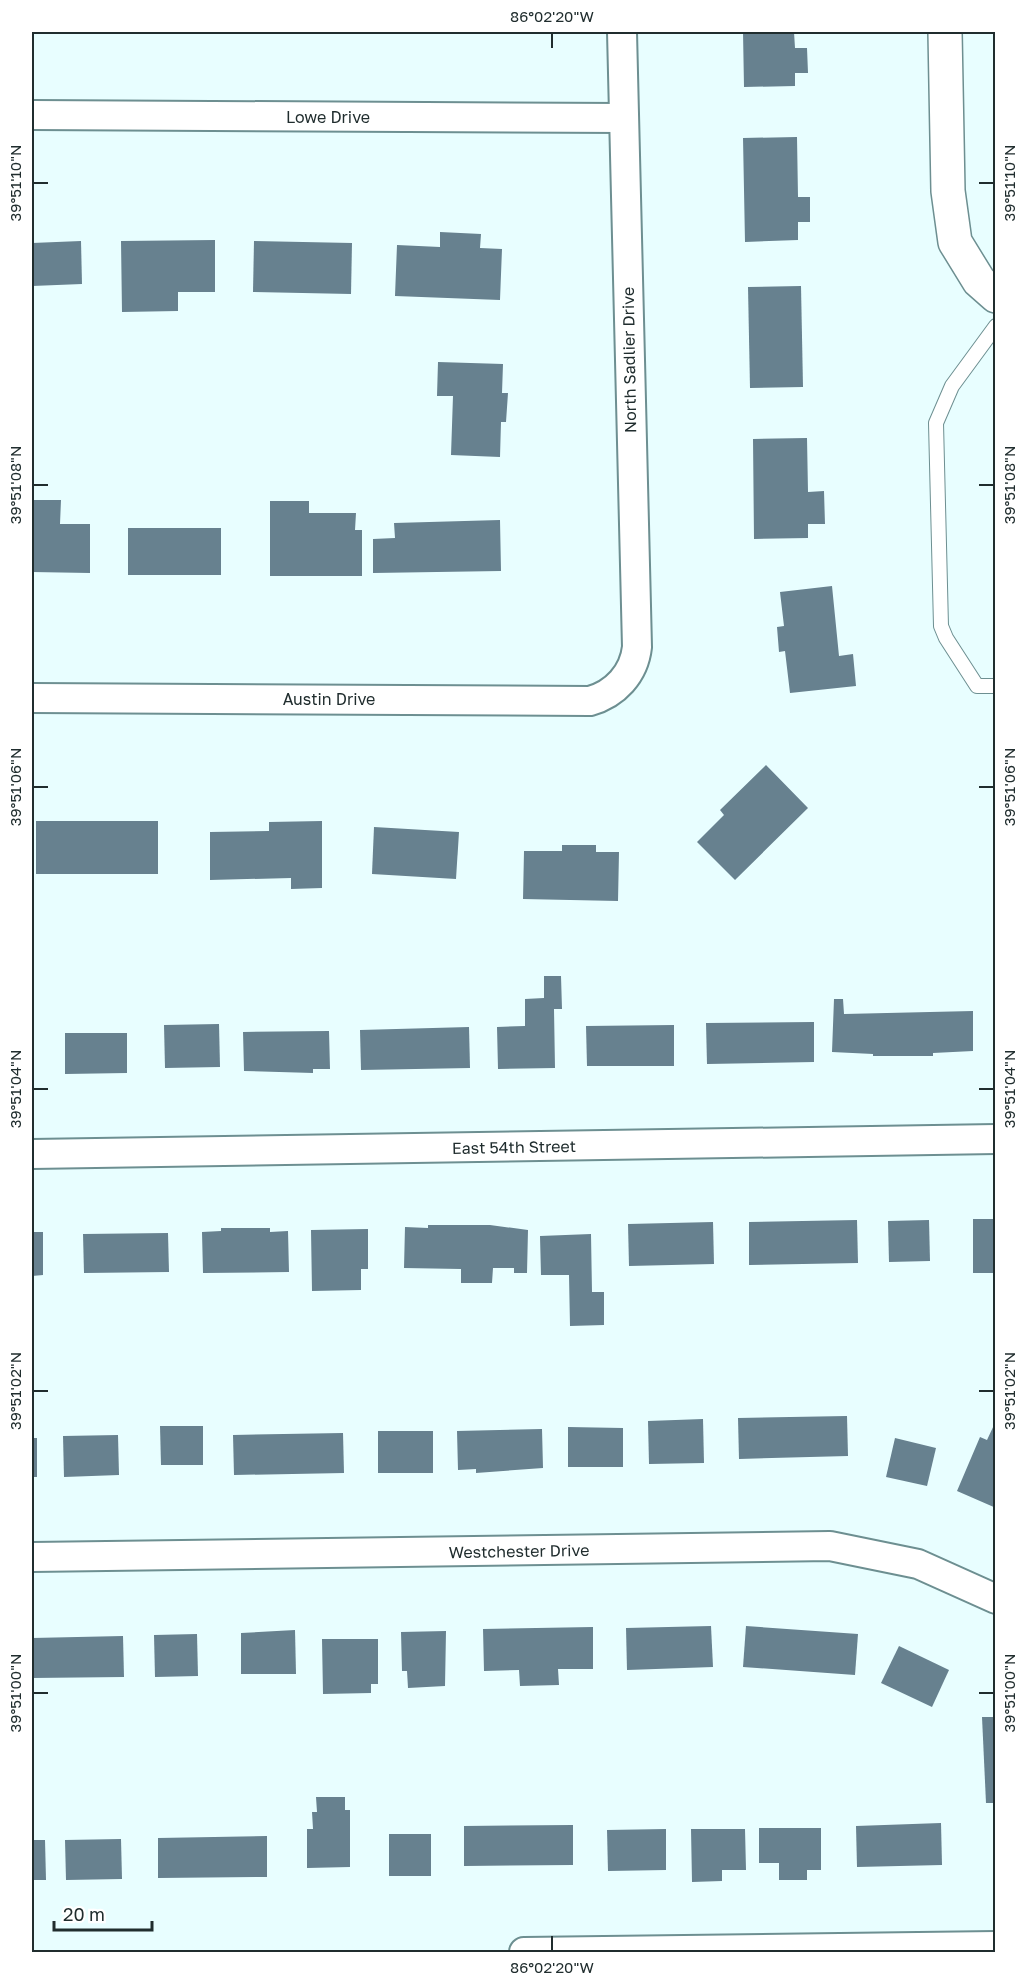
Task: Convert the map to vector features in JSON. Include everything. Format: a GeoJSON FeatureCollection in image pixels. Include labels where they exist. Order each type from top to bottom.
{"type":"FeatureCollection","features":[{"type":"Feature","properties":{"kind":"street","name":"North Sadlier Drive"},"geometry":{"type":"LineString","coordinates":[[621,684],[631,669],[637,647],[622,32]]}},
{"type":"Feature","properties":{"kind":"street"},"geometry":{"type":"LineString","coordinates":[[945,32],[948,191],[955,242],[979,281],[996,296]]}},
{"type":"Feature","properties":{"kind":"street","name":"Lowe Drive"},"geometry":{"type":"LineString","coordinates":[[32,115],[624,118]]}},
{"type":"Feature","properties":{"kind":"street","name":"Austin Drive"},"geometry":{"type":"LineString","coordinates":[[32,698],[590,701],[621,684]]}},
{"type":"Feature","properties":{"kind":"street","name":"East 54th Street"},"geometry":{"type":"LineString","coordinates":[[32,1154],[996,1139]]}},
{"type":"Feature","properties":{"kind":"street","name":"Westchester Drive"},"geometry":{"type":"LineString","coordinates":[[32,1557],[830,1546],[918,1564],[996,1599]]}},
{"type":"Feature","properties":{"kind":"street"},"geometry":{"type":"LineString","coordinates":[[524,1953],[996,1946]]}},
{"type":"Feature","properties":{"kind":"lane"},"geometry":{"type":"LineString","coordinates":[[996,326],[952,386],[936,423],[941,626],[945,638],[977,686],[996,686]]}},
{"type":"Feature","properties":{"kind":"building"},"geometry":{"type":"Polygon","coordinates":[[[743,32],[794,32],[795,48],[807,48],[808,73],[795,73],[795,86],[744,87],[743,32]]]}},
{"type":"Feature","properties":{"kind":"building"},"geometry":{"type":"Polygon","coordinates":[[[797,137],[798,197],[810,197],[810,222],[798,222],[798,240],[745,242],[743,138],[797,137]]]}},
{"type":"Feature","properties":{"kind":"building"},"geometry":{"type":"Polygon","coordinates":[[[440,232],[481,234],[480,248],[502,249],[500,300],[395,296],[397,245],[440,247],[440,232]]]}},
{"type":"Feature","properties":{"kind":"building"},"geometry":{"type":"Polygon","coordinates":[[[215,240],[215,292],[178,292],[178,311],[122,312],[121,241],[215,240]]]}},
{"type":"Feature","properties":{"kind":"building"},"geometry":{"type":"Polygon","coordinates":[[[81,241],[82,284],[32,286],[32,243],[81,241]]]}},
{"type":"Feature","properties":{"kind":"building"},"geometry":{"type":"Polygon","coordinates":[[[254,241],[352,243],[351,294],[253,292],[254,241]]]}},
{"type":"Feature","properties":{"kind":"building"},"geometry":{"type":"Polygon","coordinates":[[[801,286],[803,387],[750,388],[748,287],[801,286]]]}},
{"type":"Feature","properties":{"kind":"building"},"geometry":{"type":"Polygon","coordinates":[[[438,362],[503,364],[502,393],[508,393],[506,422],[501,422],[500,457],[451,455],[453,396],[437,396],[438,362]]]}},
{"type":"Feature","properties":{"kind":"building"},"geometry":{"type":"Polygon","coordinates":[[[807,438],[808,492],[824,491],[825,524],[808,524],[808,538],[754,539],[753,439],[807,438]]]}},
{"type":"Feature","properties":{"kind":"building"},"geometry":{"type":"Polygon","coordinates":[[[32,500],[61,500],[60,524],[90,524],[90,573],[32,572],[32,500]]]}},
{"type":"Feature","properties":{"kind":"building"},"geometry":{"type":"Polygon","coordinates":[[[270,501],[309,501],[309,513],[356,513],[355,530],[362,530],[362,576],[270,576],[270,501]]]}},
{"type":"Feature","properties":{"kind":"building"},"geometry":{"type":"Polygon","coordinates":[[[500,520],[501,571],[373,573],[373,539],[395,538],[394,523],[500,520]]]}},
{"type":"Feature","properties":{"kind":"building"},"geometry":{"type":"Polygon","coordinates":[[[128,528],[221,528],[221,575],[128,575],[128,528]]]}},
{"type":"Feature","properties":{"kind":"building"},"geometry":{"type":"Polygon","coordinates":[[[832,586],[839,656],[853,654],[856,686],[790,693],[785,651],[779,652],[777,627],[784,626],[780,592],[832,586]]]}},
{"type":"Feature","properties":{"kind":"building"},"geometry":{"type":"Polygon","coordinates":[[[766,765],[808,808],[735,880],[697,842],[724,815],[720,810],[766,765]]]}},
{"type":"Feature","properties":{"kind":"building"},"geometry":{"type":"Polygon","coordinates":[[[36,821],[158,821],[158,874],[36,874],[36,821]]]}},
{"type":"Feature","properties":{"kind":"building"},"geometry":{"type":"Polygon","coordinates":[[[322,821],[322,888],[291,889],[291,878],[210,880],[210,832],[269,831],[269,822],[322,821]]]}},
{"type":"Feature","properties":{"kind":"building"},"geometry":{"type":"Polygon","coordinates":[[[374,827],[459,832],[456,879],[372,874],[374,827]]]}},
{"type":"Feature","properties":{"kind":"building"},"geometry":{"type":"Polygon","coordinates":[[[562,845],[596,845],[596,852],[619,852],[618,901],[523,899],[524,851],[562,851],[562,845]]]}},
{"type":"Feature","properties":{"kind":"building"},"geometry":{"type":"Polygon","coordinates":[[[544,976],[561,976],[562,1009],[554,1009],[555,1068],[498,1069],[497,1027],[525,1026],[525,999],[544,998],[544,976]]]}},
{"type":"Feature","properties":{"kind":"building"},"geometry":{"type":"Polygon","coordinates":[[[834,999],[843,999],[844,1014],[973,1011],[973,1051],[933,1053],[933,1056],[873,1056],[873,1054],[832,1052],[834,999]]]}},
{"type":"Feature","properties":{"kind":"building"},"geometry":{"type":"Polygon","coordinates":[[[814,1022],[814,1062],[707,1064],[706,1023],[814,1022]]]}},
{"type":"Feature","properties":{"kind":"building"},"geometry":{"type":"Polygon","coordinates":[[[219,1024],[220,1067],[165,1068],[164,1025],[219,1024]]]}},
{"type":"Feature","properties":{"kind":"building"},"geometry":{"type":"Polygon","coordinates":[[[674,1025],[674,1066],[587,1066],[586,1026],[674,1025]]]}},
{"type":"Feature","properties":{"kind":"building"},"geometry":{"type":"Polygon","coordinates":[[[469,1027],[470,1068],[361,1070],[360,1030],[469,1027]]]}},
{"type":"Feature","properties":{"kind":"building"},"geometry":{"type":"Polygon","coordinates":[[[329,1031],[330,1069],[313,1069],[313,1073],[244,1071],[243,1032],[329,1031]]]}},
{"type":"Feature","properties":{"kind":"building"},"geometry":{"type":"Polygon","coordinates":[[[65,1033],[127,1033],[127,1073],[65,1074],[65,1033]]]}},
{"type":"Feature","properties":{"kind":"building"},"geometry":{"type":"Polygon","coordinates":[[[32,1034],[34,1034],[34,1074],[32,1074],[32,1034]]]}},
{"type":"Feature","properties":{"kind":"building"},"geometry":{"type":"Polygon","coordinates":[[[973,1219],[996,1219],[996,1273],[973,1273],[973,1219]]]}},
{"type":"Feature","properties":{"kind":"building"},"geometry":{"type":"Polygon","coordinates":[[[857,1220],[858,1263],[749,1265],[749,1222],[857,1220]]]}},
{"type":"Feature","properties":{"kind":"building"},"geometry":{"type":"Polygon","coordinates":[[[929,1220],[930,1261],[889,1262],[888,1221],[929,1220]]]}},
{"type":"Feature","properties":{"kind":"building"},"geometry":{"type":"Polygon","coordinates":[[[713,1222],[714,1264],[629,1266],[628,1224],[713,1222]]]}},
{"type":"Feature","properties":{"kind":"building"},"geometry":{"type":"Polygon","coordinates":[[[428,1225],[490,1225],[528,1230],[527,1273],[514,1273],[514,1268],[493,1268],[492,1283],[461,1283],[461,1269],[404,1268],[405,1227],[428,1228],[428,1225]]]}},
{"type":"Feature","properties":{"kind":"building"},"geometry":{"type":"Polygon","coordinates":[[[221,1228],[270,1228],[270,1232],[288,1231],[289,1272],[203,1273],[202,1232],[221,1231],[221,1228]]]}},
{"type":"Feature","properties":{"kind":"building"},"geometry":{"type":"Polygon","coordinates":[[[368,1229],[368,1269],[361,1269],[361,1290],[312,1291],[311,1230],[368,1229]]]}},
{"type":"Feature","properties":{"kind":"building"},"geometry":{"type":"Polygon","coordinates":[[[32,1232],[43,1232],[43,1275],[32,1276],[32,1232]]]}},
{"type":"Feature","properties":{"kind":"building"},"geometry":{"type":"Polygon","coordinates":[[[168,1233],[169,1272],[84,1273],[83,1234],[168,1233]]]}},
{"type":"Feature","properties":{"kind":"building"},"geometry":{"type":"Polygon","coordinates":[[[591,1234],[592,1292],[604,1292],[604,1325],[570,1326],[569,1275],[541,1275],[540,1236],[591,1234]]]}},
{"type":"Feature","properties":{"kind":"building"},"geometry":{"type":"Polygon","coordinates":[[[847,1416],[848,1456],[739,1459],[738,1418],[847,1416]]]}},
{"type":"Feature","properties":{"kind":"building"},"geometry":{"type":"Polygon","coordinates":[[[703,1419],[704,1463],[649,1464],[648,1421],[703,1419]]]}},
{"type":"Feature","properties":{"kind":"building"},"geometry":{"type":"Polygon","coordinates":[[[994,1425],[996,1426],[996,1508],[957,1491],[980,1437],[987,1440],[994,1425]]]}},
{"type":"Feature","properties":{"kind":"building"},"geometry":{"type":"Polygon","coordinates":[[[160,1426],[203,1426],[203,1465],[161,1465],[160,1426]]]}},
{"type":"Feature","properties":{"kind":"building"},"geometry":{"type":"Polygon","coordinates":[[[568,1427],[623,1428],[623,1467],[568,1467],[568,1427]]]}},
{"type":"Feature","properties":{"kind":"building"},"geometry":{"type":"Polygon","coordinates":[[[542,1429],[543,1468],[476,1473],[476,1469],[458,1470],[457,1431],[542,1429]]]}},
{"type":"Feature","properties":{"kind":"building"},"geometry":{"type":"Polygon","coordinates":[[[378,1431],[433,1431],[433,1473],[378,1473],[378,1431]]]}},
{"type":"Feature","properties":{"kind":"building"},"geometry":{"type":"Polygon","coordinates":[[[343,1433],[344,1473],[234,1475],[233,1435],[343,1433]]]}},
{"type":"Feature","properties":{"kind":"building"},"geometry":{"type":"Polygon","coordinates":[[[118,1435],[119,1475],[64,1477],[63,1436],[118,1435]]]}},
{"type":"Feature","properties":{"kind":"building"},"geometry":{"type":"Polygon","coordinates":[[[32,1438],[37,1438],[37,1477],[32,1477],[32,1438]]]}},
{"type":"Feature","properties":{"kind":"building"},"geometry":{"type":"Polygon","coordinates":[[[895,1438],[936,1448],[927,1486],[886,1477],[895,1438]]]}},
{"type":"Feature","properties":{"kind":"building"},"geometry":{"type":"Polygon","coordinates":[[[711,1626],[713,1667],[627,1670],[626,1628],[711,1626]]]}},
{"type":"Feature","properties":{"kind":"building"},"geometry":{"type":"Polygon","coordinates":[[[746,1626],[858,1634],[855,1675],[743,1667],[746,1626]]]}},
{"type":"Feature","properties":{"kind":"building"},"geometry":{"type":"Polygon","coordinates":[[[593,1627],[593,1669],[558,1669],[559,1685],[520,1686],[519,1670],[484,1671],[483,1629],[593,1627]]]}},
{"type":"Feature","properties":{"kind":"building"},"geometry":{"type":"Polygon","coordinates":[[[295,1630],[296,1674],[241,1674],[241,1633],[295,1630]]]}},
{"type":"Feature","properties":{"kind":"building"},"geometry":{"type":"Polygon","coordinates":[[[446,1631],[445,1686],[408,1688],[407,1671],[402,1671],[401,1632],[446,1631]]]}},
{"type":"Feature","properties":{"kind":"building"},"geometry":{"type":"Polygon","coordinates":[[[197,1634],[198,1676],[155,1677],[154,1635],[197,1634]]]}},
{"type":"Feature","properties":{"kind":"building"},"geometry":{"type":"Polygon","coordinates":[[[123,1636],[124,1677],[32,1678],[32,1638],[123,1636]]]}},
{"type":"Feature","properties":{"kind":"building"},"geometry":{"type":"Polygon","coordinates":[[[322,1639],[378,1639],[378,1684],[371,1684],[371,1693],[323,1694],[322,1639]]]}},
{"type":"Feature","properties":{"kind":"building"},"geometry":{"type":"Polygon","coordinates":[[[899,1646],[949,1670],[932,1707],[881,1683],[899,1646]]]}},
{"type":"Feature","properties":{"kind":"building"},"geometry":{"type":"Polygon","coordinates":[[[982,1717],[996,1717],[996,1803],[986,1803],[982,1717]]]}},
{"type":"Feature","properties":{"kind":"building"},"geometry":{"type":"Polygon","coordinates":[[[316,1797],[345,1797],[345,1810],[350,1810],[350,1867],[307,1868],[307,1829],[313,1829],[312,1812],[317,1812],[316,1797]]]}},
{"type":"Feature","properties":{"kind":"building"},"geometry":{"type":"Polygon","coordinates":[[[941,1823],[942,1865],[857,1867],[856,1826],[941,1823]]]}},
{"type":"Feature","properties":{"kind":"building"},"geometry":{"type":"Polygon","coordinates":[[[573,1825],[573,1865],[464,1866],[464,1826],[573,1825]]]}},
{"type":"Feature","properties":{"kind":"building"},"geometry":{"type":"Polygon","coordinates":[[[759,1828],[821,1828],[821,1870],[807,1870],[807,1880],[779,1880],[779,1863],[759,1863],[759,1828]]]}},
{"type":"Feature","properties":{"kind":"building"},"geometry":{"type":"Polygon","coordinates":[[[666,1829],[666,1870],[608,1871],[607,1830],[666,1829]]]}},
{"type":"Feature","properties":{"kind":"building"},"geometry":{"type":"Polygon","coordinates":[[[691,1829],[745,1829],[746,1870],[722,1870],[722,1881],[692,1882],[691,1829]]]}},
{"type":"Feature","properties":{"kind":"building"},"geometry":{"type":"Polygon","coordinates":[[[389,1834],[431,1834],[431,1876],[389,1876],[389,1834]]]}},
{"type":"Feature","properties":{"kind":"building"},"geometry":{"type":"Polygon","coordinates":[[[267,1836],[267,1877],[158,1878],[158,1838],[267,1836]]]}},
{"type":"Feature","properties":{"kind":"building"},"geometry":{"type":"Polygon","coordinates":[[[121,1839],[122,1879],[66,1880],[65,1840],[121,1839]]]}},
{"type":"Feature","properties":{"kind":"building"},"geometry":{"type":"Polygon","coordinates":[[[32,1840],[45,1840],[46,1880],[32,1880],[32,1840]]]}}]}
